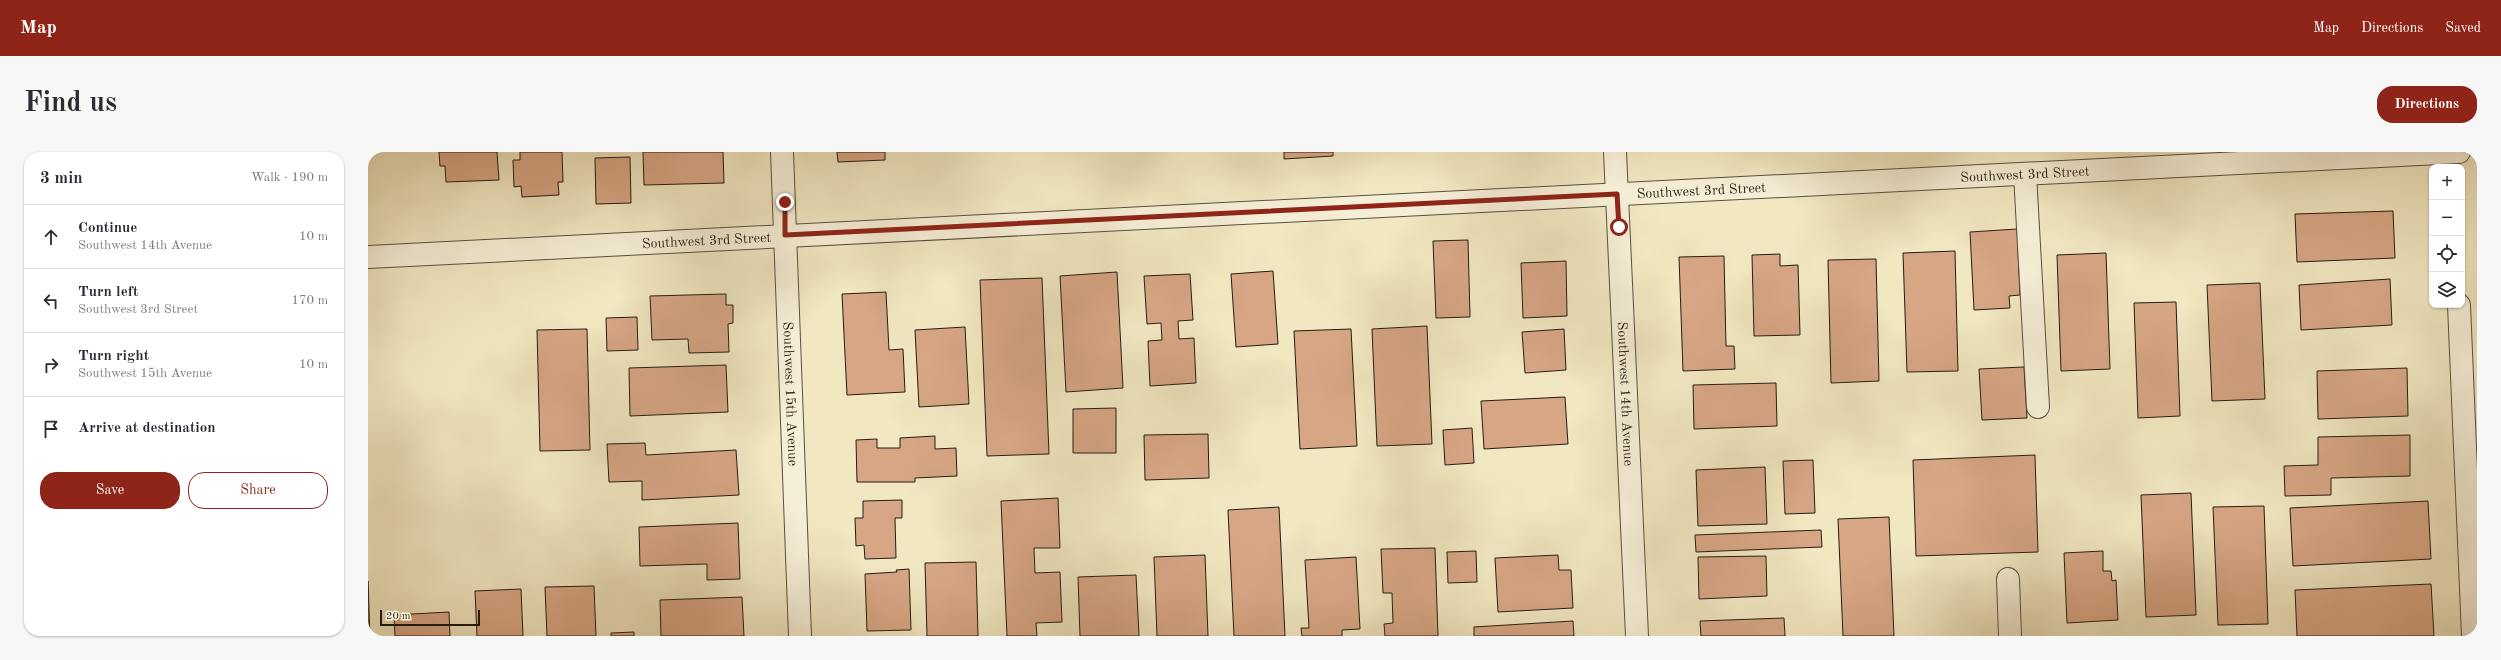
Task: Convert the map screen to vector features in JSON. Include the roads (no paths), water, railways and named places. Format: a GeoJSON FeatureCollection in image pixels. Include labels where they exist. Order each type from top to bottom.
{"type":"FeatureCollection","features":[{"type":"Feature","properties":{"kind":"street","name":"Southwest 15th Avenue"},"geometry":{"type":"LineString","coordinates":[[782,152],[800,636]]}},
{"type":"Feature","properties":{"kind":"street","name":"Southwest 14th Avenue"},"geometry":{"type":"LineString","coordinates":[[1615,152],[1637,636]]}},
{"type":"Feature","properties":{"kind":"street"},"geometry":{"type":"LineString","coordinates":[[2452,152],[2453,164]]}},
{"type":"Feature","properties":{"kind":"street","name":"Southwest 3rd Street"},"geometry":{"type":"LineString","coordinates":[[368,256],[2459,152]]}},
{"type":"Feature","properties":{"kind":"street"},"geometry":{"type":"LineString","coordinates":[[2025,174],[2038,407]]}},
{"type":"Feature","properties":{"kind":"street"},"geometry":{"type":"LineString","coordinates":[[2459,308],[2473,636]]}},
{"type":"Feature","properties":{"kind":"street"},"geometry":{"type":"LineString","coordinates":[[2008,579],[2010,636]]}}]}
